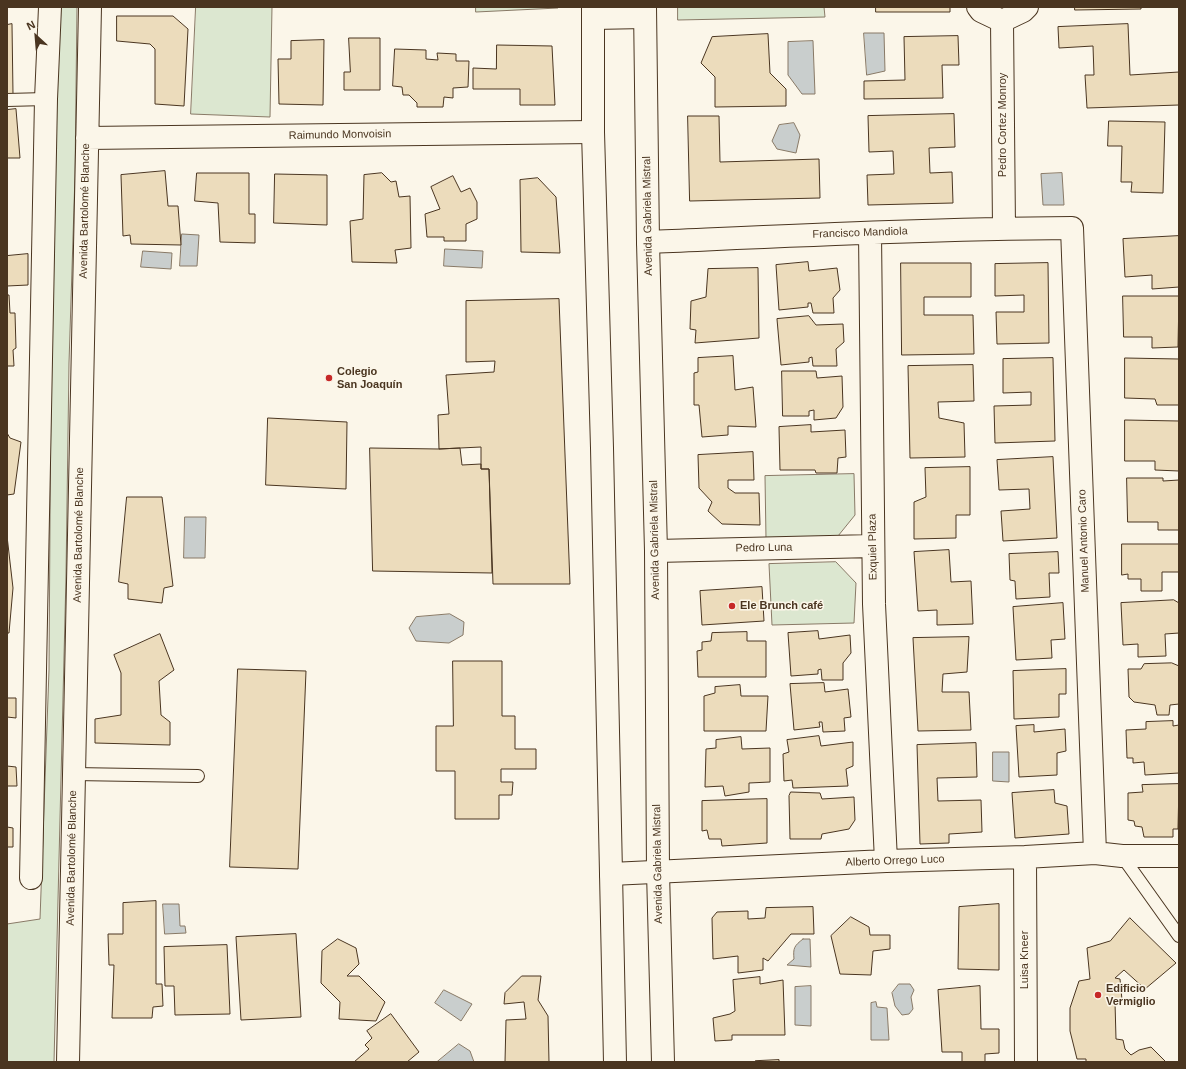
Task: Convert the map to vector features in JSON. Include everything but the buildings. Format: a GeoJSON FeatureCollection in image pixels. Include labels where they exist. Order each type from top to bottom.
{"type":"FeatureCollection","features":[{"type":"Feature","properties":{"kind":"street"},"geometry":{"type":"LineString","coordinates":[[31,878],[46,99],[50,7]]}},
{"type":"Feature","properties":{"kind":"street","name":"Avenida Bartolomé Blanche"},"geometry":{"type":"LineString","coordinates":[[68,1062],[90,7]]}},
{"type":"Feature","properties":{"kind":"street"},"geometry":{"type":"LineString","coordinates":[[978,7],[981,11],[1002,21],[1023,11],[1027,7]]}},
{"type":"Feature","properties":{"kind":"street","name":"Avenida Gabriela Mistral"},"geometry":{"type":"LineString","coordinates":[[615,1062],[603,455],[593,132],[593,12],[645,12],[648,242],[656,550],[658,872],[662,1062]]}},
{"type":"Feature","properties":{"kind":"street","name":"Pedro Cortez Monroy"},"geometry":{"type":"LineString","coordinates":[[1002,21],[1004,228]]}},
{"type":"Feature","properties":{"kind":"street","name":"Raimundo Monvoisin"},"geometry":{"type":"LineString","coordinates":[[87,138],[593,132]]}},
{"type":"Feature","properties":{"kind":"street","name":"Francisco Mandiola"},"geometry":{"type":"LineString","coordinates":[[648,242],[1004,228],[1072,228]]}},
{"type":"Feature","properties":{"kind":"street","name":"Manuel Antonio Caro"},"geometry":{"type":"LineString","coordinates":[[1072,228],[1095,853]]}},
{"type":"Feature","properties":{"kind":"street","name":"Exquiel Plaza"},"geometry":{"type":"LineString","coordinates":[[870,233],[873,546],[886,861]]}},
{"type":"Feature","properties":{"kind":"street","name":"Pedro Luna"},"geometry":{"type":"LineString","coordinates":[[656,550],[873,546]]}},
{"type":"Feature","properties":{"kind":"street","name":"Alberto Orrego Luco"},"geometry":{"type":"LineString","coordinates":[[611,874],[1095,853],[1122,856],[1179,856]]}},
{"type":"Feature","properties":{"kind":"street","name":"Luisa Kneer"},"geometry":{"type":"LineString","coordinates":[[1025,857],[1026,1062]]}},
{"type":"Feature","properties":{"kind":"lane"},"geometry":{"type":"LineString","coordinates":[[7,100],[46,99]]}},
{"type":"Feature","properties":{"kind":"lane"},"geometry":{"type":"LineString","coordinates":[[74,774],[198,776]]}},
{"type":"Feature","properties":{"kind":"lane"},"geometry":{"type":"LineString","coordinates":[[1122,856],[1179,936]]}},
{"type":"Feature","properties":{"kind":"green space"},"geometry":{"type":"Polygon","coordinates":[[[59,7],[77,7],[75,175],[69,363],[66,576],[54,1062],[7,1062],[7,924],[40,919],[49,670],[51,371],[59,7]]]}},
{"type":"Feature","properties":{"kind":"green space"},"geometry":{"type":"Polygon","coordinates":[[[196,7],[272,7],[270,117],[191,114],[196,7]]]}},
{"type":"Feature","properties":{"kind":"green space"},"geometry":{"type":"Polygon","coordinates":[[[476,7],[558,7],[558,8],[476,12],[476,7]]]}},
{"type":"Feature","properties":{"kind":"green space"},"geometry":{"type":"Polygon","coordinates":[[[678,7],[824,7],[825,17],[678,20],[678,7]]]}},
{"type":"Feature","properties":{"kind":"green space"},"geometry":{"type":"Polygon","coordinates":[[[854,474],[855,515],[838,536],[766,539],[765,476],[854,474]]]}},
{"type":"Feature","properties":{"kind":"green space"},"geometry":{"type":"Polygon","coordinates":[[[836,562],[856,583],[854,623],[772,625],[769,564],[836,562]]]}},
{"type":"Feature","properties":{"kind":"shaded area"},"geometry":{"type":"Polygon","coordinates":[[[864,33],[884,33],[885,71],[867,75],[864,33]]]}},
{"type":"Feature","properties":{"kind":"shaded area"},"geometry":{"type":"Polygon","coordinates":[[[813,41],[815,94],[802,94],[788,75],[788,42],[813,41]]]}},
{"type":"Feature","properties":{"kind":"shaded area"},"geometry":{"type":"Polygon","coordinates":[[[794,123],[800,135],[796,153],[777,149],[772,141],[779,125],[794,123]]]}},
{"type":"Feature","properties":{"kind":"shaded area"},"geometry":{"type":"Polygon","coordinates":[[[1062,173],[1064,205],[1043,205],[1041,174],[1062,173]]]}},
{"type":"Feature","properties":{"kind":"shaded area"},"geometry":{"type":"Polygon","coordinates":[[[182,234],[199,235],[197,266],[180,266],[182,234]]]}},
{"type":"Feature","properties":{"kind":"shaded area"},"geometry":{"type":"Polygon","coordinates":[[[445,249],[483,251],[482,268],[444,266],[445,249]]]}},
{"type":"Feature","properties":{"kind":"shaded area"},"geometry":{"type":"Polygon","coordinates":[[[143,251],[172,253],[171,269],[141,267],[143,251]]]}},
{"type":"Feature","properties":{"kind":"shaded area"},"geometry":{"type":"Polygon","coordinates":[[[185,517],[206,517],[205,558],[184,558],[185,517]]]}},
{"type":"Feature","properties":{"kind":"shaded area"},"geometry":{"type":"Polygon","coordinates":[[[450,614],[464,622],[463,635],[449,643],[416,641],[409,628],[416,617],[450,614]]]}},
{"type":"Feature","properties":{"kind":"shaded area"},"geometry":{"type":"Polygon","coordinates":[[[993,752],[1009,752],[1009,782],[993,781],[993,752]]]}},
{"type":"Feature","properties":{"kind":"shaded area"},"geometry":{"type":"Polygon","coordinates":[[[163,904],[179,904],[180,926],[185,926],[186,933],[165,934],[163,904]]]}},
{"type":"Feature","properties":{"kind":"shaded area"},"geometry":{"type":"Polygon","coordinates":[[[803,939],[810,939],[811,967],[787,965],[794,959],[795,948],[803,939]]]}},
{"type":"Feature","properties":{"kind":"shaded area"},"geometry":{"type":"Polygon","coordinates":[[[899,984],[910,984],[914,990],[911,997],[913,1009],[909,1014],[902,1015],[895,1006],[892,993],[899,984]]]}},
{"type":"Feature","properties":{"kind":"shaded area"},"geometry":{"type":"Polygon","coordinates":[[[811,986],[811,1026],[795,1025],[795,987],[811,986]]]}},
{"type":"Feature","properties":{"kind":"shaded area"},"geometry":{"type":"Polygon","coordinates":[[[444,990],[472,1004],[461,1021],[435,1003],[444,990]]]}},
{"type":"Feature","properties":{"kind":"shaded area"},"geometry":{"type":"Polygon","coordinates":[[[876,1002],[877,1007],[887,1008],[889,1040],[871,1040],[871,1003],[876,1002]]]}},
{"type":"Feature","properties":{"kind":"shaded area"},"geometry":{"type":"Polygon","coordinates":[[[459,1044],[470,1051],[474,1062],[437,1062],[459,1044]]]}},
{"type":"Feature","properties":{"kind":"place","name":"Colegio San Joaquín"},"geometry":{"type":"Point","coordinates":[329,378]}},
{"type":"Feature","properties":{"kind":"place","name":"Ele Brunch café"},"geometry":{"type":"Point","coordinates":[732,606]}},
{"type":"Feature","properties":{"kind":"place","name":"Edificio Vermiglio"},"geometry":{"type":"Point","coordinates":[1098,995]}}]}
